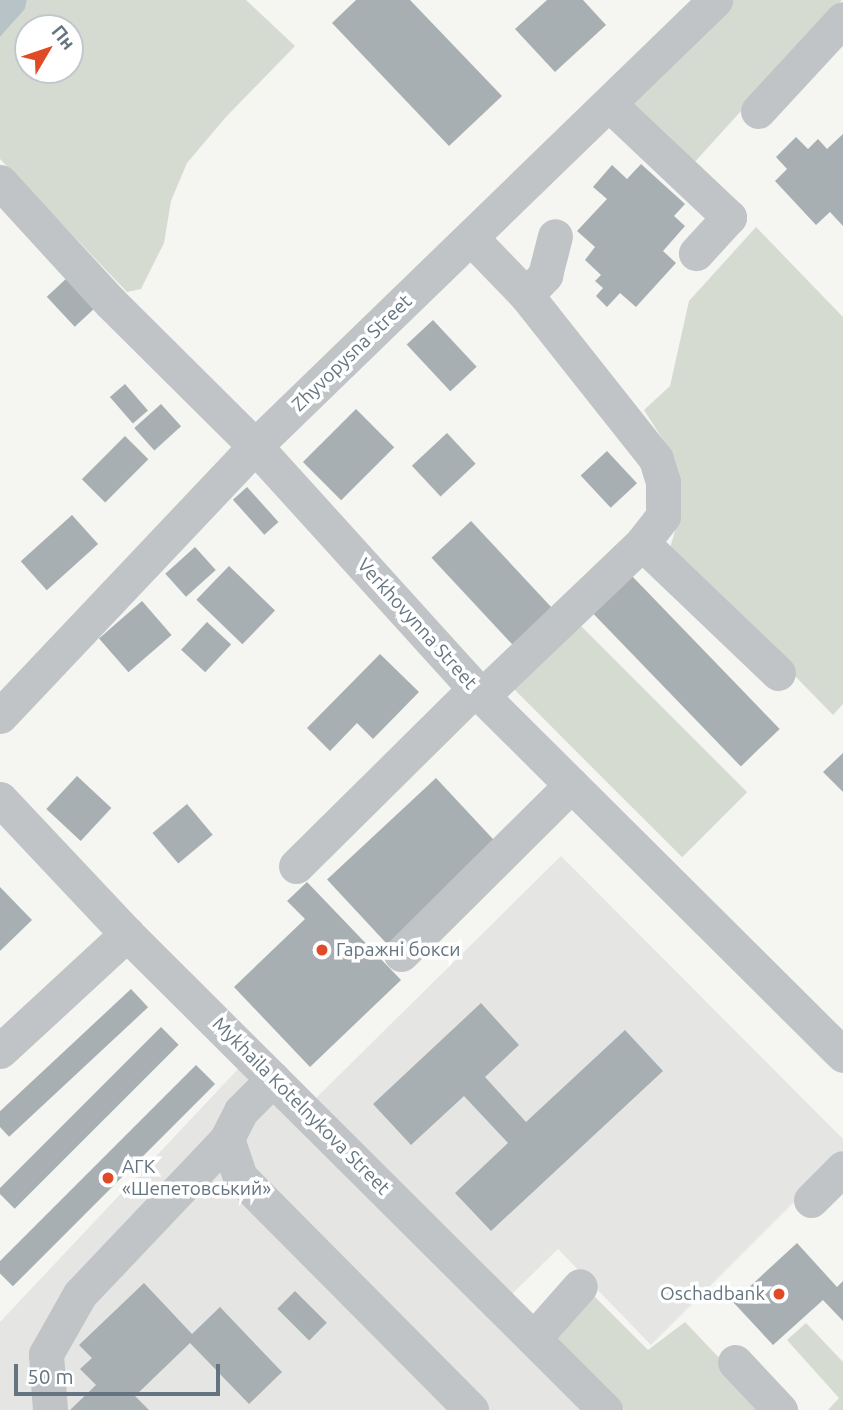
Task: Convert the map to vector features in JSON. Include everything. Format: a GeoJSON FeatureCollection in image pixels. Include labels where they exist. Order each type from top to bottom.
{"type":"FeatureCollection","features":[{"type":"Feature","properties":{"kind":"street","name":"Zhyvopysna Street"},"geometry":{"type":"LineString","coordinates":[[0,716],[255,446],[472,239],[715,0]]}},
{"type":"Feature","properties":{"kind":"street"},"geometry":{"type":"LineString","coordinates":[[758,111],[843,19]]}},
{"type":"Feature","properties":{"kind":"street"},"geometry":{"type":"LineString","coordinates":[[609,104],[729,217],[695,253]]}},
{"type":"Feature","properties":{"kind":"street","name":"Verkhovynna Street"},"geometry":{"type":"LineString","coordinates":[[0,182],[110,302],[255,446],[479,692],[843,1055]]}},
{"type":"Feature","properties":{"kind":"street"},"geometry":{"type":"LineString","coordinates":[[526,295],[545,275],[555,236]]}},
{"type":"Feature","properties":{"kind":"street"},"geometry":{"type":"LineString","coordinates":[[296,866],[479,692],[642,543],[663,516],[663,482],[656,459],[526,295],[472,239]]}},
{"type":"Feature","properties":{"kind":"street"},"geometry":{"type":"LineString","coordinates":[[642,543],[778,673]]}},
{"type":"Feature","properties":{"kind":"street"},"geometry":{"type":"LineString","coordinates":[[401,954],[571,785]]}},
{"type":"Feature","properties":{"kind":"street","name":"Mykhaila Kotelnykova Street"},"geometry":{"type":"LineString","coordinates":[[0,799],[127,934],[605,1410]]}},
{"type":"Feature","properties":{"kind":"street"},"geometry":{"type":"LineString","coordinates":[[0,1051],[127,934]]}},
{"type":"Feature","properties":{"kind":"street"},"geometry":{"type":"LineString","coordinates":[[50,1410],[46,1354],[80,1294],[227,1139],[241,1111],[273,1079]]}},
{"type":"Feature","properties":{"kind":"street"},"geometry":{"type":"LineString","coordinates":[[227,1139],[240,1177],[471,1410]]}},
{"type":"Feature","properties":{"kind":"street"},"geometry":{"type":"LineString","coordinates":[[811,1200],[843,1168]]}},
{"type":"Feature","properties":{"kind":"street"},"geometry":{"type":"LineString","coordinates":[[534,1338],[580,1286]]}},
{"type":"Feature","properties":{"kind":"street"},"geometry":{"type":"LineString","coordinates":[[735,1362],[779,1410]]}},
{"type":"Feature","properties":{"kind":"shaded area"},"geometry":{"type":"Polygon","coordinates":[[[0,0],[27,0],[25,9],[21,14],[14,14],[14,21],[0,37],[0,0]]]}},
{"type":"Feature","properties":{"kind":"shaded area"},"geometry":{"type":"Polygon","coordinates":[[[27,0],[246,0],[295,46],[225,118],[187,163],[171,201],[164,243],[141,289],[127,292],[0,159],[0,37],[14,21],[14,84],[84,84],[84,14],[21,14],[27,0]]]}},
{"type":"Feature","properties":{"kind":"shaded area"},"geometry":{"type":"Polygon","coordinates":[[[731,0],[842,0],[692,165],[628,101],[731,0]]]}},
{"type":"Feature","properties":{"kind":"shaded area"},"geometry":{"type":"Polygon","coordinates":[[[756,227],[843,317],[843,704],[833,715],[670,548],[680,514],[674,457],[644,410],[670,386],[689,301],[756,227]]]}},
{"type":"Feature","properties":{"kind":"shaded area"},"geometry":{"type":"Polygon","coordinates":[[[574,619],[747,792],[682,857],[509,684],[574,619]]]}},
{"type":"Feature","properties":{"kind":"shaded area"},"geometry":{"type":"Polygon","coordinates":[[[561,856],[843,1139],[843,1153],[651,1345],[558,1249],[512,1294],[315,1099],[561,856]]]}},
{"type":"Feature","properties":{"kind":"shaded area"},"geometry":{"type":"Polygon","coordinates":[[[239,1068],[589,1410],[0,1410],[0,1322],[239,1068]]]}},
{"type":"Feature","properties":{"kind":"shaded area"},"geometry":{"type":"Polygon","coordinates":[[[589,1291],[648,1350],[685,1322],[763,1404],[757,1410],[625,1410],[552,1341],[589,1291]]]}},
{"type":"Feature","properties":{"kind":"shaded area"},"geometry":{"type":"Polygon","coordinates":[[[806,1323],[843,1362],[843,1410],[828,1410],[839,1398],[787,1340],[806,1323]]]}},
{"type":"Feature","properties":{"kind":"building"},"geometry":{"type":"Polygon","coordinates":[[[356,0],[410,0],[502,96],[449,146],[332,23],[356,0]]]}},
{"type":"Feature","properties":{"kind":"building"},"geometry":{"type":"Polygon","coordinates":[[[547,0],[583,0],[606,25],[555,72],[515,29],[547,0]]]}},
{"type":"Feature","properties":{"kind":"building"},"geometry":{"type":"Polygon","coordinates":[[[843,134],[843,226],[830,212],[816,225],[775,181],[787,169],[776,157],[796,137],[808,149],[818,139],[827,149],[843,134]]]}},
{"type":"Feature","properties":{"kind":"building"},"geometry":{"type":"Polygon","coordinates":[[[641,164],[685,204],[674,216],[685,226],[663,251],[676,263],[636,307],[620,293],[607,307],[596,296],[603,288],[595,281],[601,275],[585,260],[595,247],[577,231],[607,199],[593,187],[612,165],[627,179],[641,164]]]}},
{"type":"Feature","properties":{"kind":"building"},"geometry":{"type":"Polygon","coordinates":[[[68,277],[96,307],[75,327],[47,297],[68,277]]]}},
{"type":"Feature","properties":{"kind":"building"},"geometry":{"type":"Polygon","coordinates":[[[433,320],[477,367],[450,391],[407,345],[433,320]]]}},
{"type":"Feature","properties":{"kind":"building"},"geometry":{"type":"Polygon","coordinates":[[[125,384],[148,410],[133,424],[110,397],[125,384]]]}},
{"type":"Feature","properties":{"kind":"building"},"geometry":{"type":"Polygon","coordinates":[[[161,404],[181,426],[154,450],[134,428],[161,404]]]}},
{"type":"Feature","properties":{"kind":"building"},"geometry":{"type":"Polygon","coordinates":[[[356,409],[394,447],[341,500],[303,462],[356,409]]]}},
{"type":"Feature","properties":{"kind":"building"},"geometry":{"type":"Polygon","coordinates":[[[447,433],[476,464],[441,496],[412,466],[447,433]]]}},
{"type":"Feature","properties":{"kind":"building"},"geometry":{"type":"Polygon","coordinates":[[[125,436],[148,459],[105,502],[82,479],[125,436]]]}},
{"type":"Feature","properties":{"kind":"building"},"geometry":{"type":"Polygon","coordinates":[[[607,451],[637,483],[611,508],[581,476],[607,451]]]}},
{"type":"Feature","properties":{"kind":"building"},"geometry":{"type":"Polygon","coordinates":[[[247,487],[278,522],[264,535],[233,500],[247,487]]]}},
{"type":"Feature","properties":{"kind":"building"},"geometry":{"type":"Polygon","coordinates":[[[72,515],[98,544],[47,590],[21,561],[72,515]]]}},
{"type":"Feature","properties":{"kind":"building"},"geometry":{"type":"Polygon","coordinates":[[[471,521],[556,612],[517,649],[432,558],[471,521]]]}},
{"type":"Feature","properties":{"kind":"building"},"geometry":{"type":"Polygon","coordinates":[[[195,547],[216,570],[186,597],[165,574],[195,547]]]}},
{"type":"Feature","properties":{"kind":"building"},"geometry":{"type":"Polygon","coordinates":[[[229,566],[275,610],[242,644],[196,600],[229,566]]]}},
{"type":"Feature","properties":{"kind":"building"},"geometry":{"type":"Polygon","coordinates":[[[631,575],[780,729],[741,766],[592,613],[631,575]]]}},
{"type":"Feature","properties":{"kind":"building"},"geometry":{"type":"Polygon","coordinates":[[[142,601],[172,635],[129,672],[99,638],[142,601]]]}},
{"type":"Feature","properties":{"kind":"building"},"geometry":{"type":"Polygon","coordinates":[[[207,622],[231,645],[205,672],[181,650],[207,622]]]}},
{"type":"Feature","properties":{"kind":"building"},"geometry":{"type":"Polygon","coordinates":[[[380,654],[419,692],[373,739],[357,723],[330,751],[307,728],[380,654]]]}},
{"type":"Feature","properties":{"kind":"building"},"geometry":{"type":"Polygon","coordinates":[[[843,753],[843,792],[823,772],[843,753]]]}},
{"type":"Feature","properties":{"kind":"building"},"geometry":{"type":"Polygon","coordinates":[[[77,776],[111,808],[81,841],[46,809],[77,776]]]}},
{"type":"Feature","properties":{"kind":"building"},"geometry":{"type":"Polygon","coordinates":[[[436,778],[498,845],[389,946],[327,880],[436,778]]]}},
{"type":"Feature","properties":{"kind":"building"},"geometry":{"type":"Polygon","coordinates":[[[187,804],[213,835],[178,864],[153,833],[187,804]]]}},
{"type":"Feature","properties":{"kind":"building","name":"Гаражні бокси"},"geometry":{"type":"Polygon","coordinates":[[[307,882],[401,980],[310,1067],[234,987],[305,919],[287,901],[307,882]]]}},
{"type":"Feature","properties":{"kind":"building"},"geometry":{"type":"Polygon","coordinates":[[[0,887],[32,920],[0,951],[0,887]]]}},
{"type":"Feature","properties":{"kind":"building"},"geometry":{"type":"Polygon","coordinates":[[[131,989],[148,1007],[9,1137],[0,1127],[0,1111],[131,989]]]}},
{"type":"Feature","properties":{"kind":"building"},"geometry":{"type":"Polygon","coordinates":[[[481,1003],[519,1045],[485,1077],[526,1122],[625,1030],[663,1071],[491,1231],[455,1193],[508,1143],[464,1096],[411,1145],[373,1104],[481,1003]]]}},
{"type":"Feature","properties":{"kind":"building","name":"АГК «Шепетовський»"},"geometry":{"type":"Polygon","coordinates":[[[161,1027],[179,1045],[15,1209],[0,1194],[0,1188],[161,1027]]]}},
{"type":"Feature","properties":{"kind":"building","name":"АГК «Шепетовський»"},"geometry":{"type":"Polygon","coordinates":[[[196,1065],[215,1084],[13,1286],[0,1273],[0,1261],[196,1065]]]}},
{"type":"Feature","properties":{"kind":"building"},"geometry":{"type":"Polygon","coordinates":[[[797,1243],[837,1287],[843,1281],[843,1321],[823,1300],[773,1345],[733,1302],[797,1243]]]}},
{"type":"Feature","properties":{"kind":"building"},"geometry":{"type":"Polygon","coordinates":[[[144,1283],[192,1334],[220,1307],[282,1372],[249,1404],[190,1343],[135,1396],[149,1410],[70,1410],[96,1385],[80,1369],[92,1358],[79,1345],[144,1283]]]}},
{"type":"Feature","properties":{"kind":"building"},"geometry":{"type":"Polygon","coordinates":[[[295,1291],[327,1323],[309,1340],[277,1309],[295,1291]]]}},
{"type":"Feature","properties":{"kind":"place","name":"Гаражні бокси"},"geometry":{"type":"Point","coordinates":[322,950]}},
{"type":"Feature","properties":{"kind":"place","name":"АГК «Шепетовський»"},"geometry":{"type":"Point","coordinates":[108,1178]}},
{"type":"Feature","properties":{"kind":"place","name":"Oschadbank"},"geometry":{"type":"Point","coordinates":[779,1294]}}]}
